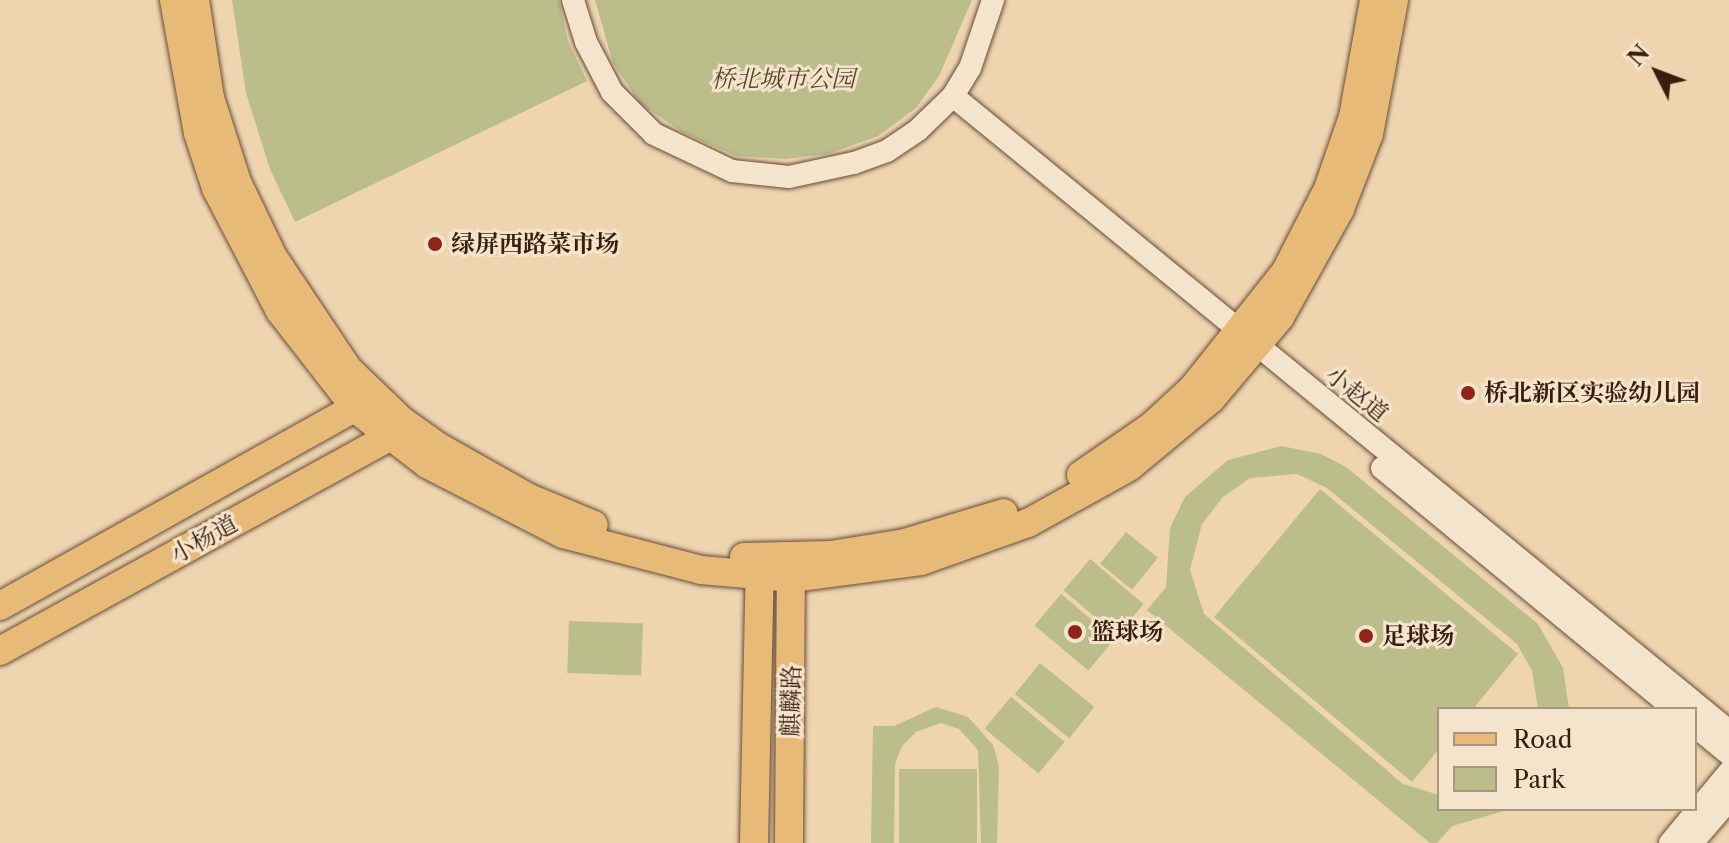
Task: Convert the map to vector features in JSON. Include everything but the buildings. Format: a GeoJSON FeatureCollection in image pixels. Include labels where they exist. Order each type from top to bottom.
{"type":"FeatureCollection","features":[{"type":"Feature","properties":{"kind":"main road"},"geometry":{"type":"LineString","coordinates":[[174,0],[198,133],[216,188],[280,311],[365,403],[395,430],[484,497],[563,534],[644,559],[760,568],[921,561],[1055,511],[1156,448],[1246,346],[1320,251],[1352,182],[1369,134],[1394,0]]}},
{"type":"Feature","properties":{"kind":"main road"},"geometry":{"type":"LineString","coordinates":[[195,0],[210,98],[237,182],[273,257],[365,403]]}},
{"type":"Feature","properties":{"kind":"main road"},"geometry":{"type":"LineString","coordinates":[[1246,346],[1328,189],[1353,117],[1374,0]]}},
{"type":"Feature","properties":{"kind":"main road","name":"小杨道"},"geometry":{"type":"LineString","coordinates":[[0,606],[365,403]]}},
{"type":"Feature","properties":{"kind":"main road","name":"小杨道"},"geometry":{"type":"LineString","coordinates":[[0,651],[395,430]]}},
{"type":"Feature","properties":{"kind":"main road","name":"麒麟路"},"geometry":{"type":"LineString","coordinates":[[754,843],[760,568]]}},
{"type":"Feature","properties":{"kind":"main road","name":"麒麟路"},"geometry":{"type":"LineString","coordinates":[[789,843],[792,568]]}},
{"type":"Feature","properties":{"kind":"street"},"geometry":{"type":"LineString","coordinates":[[573,0],[598,66],[632,115],[679,148],[732,171],[789,177],[854,163],[887,151],[948,101],[970,68],[993,0]]}},
{"type":"Feature","properties":{"kind":"street","name":"小赵道"},"geometry":{"type":"LineString","coordinates":[[948,101],[1246,346],[1729,731]]}},
{"type":"Feature","properties":{"kind":"street","name":"小赵道"},"geometry":{"type":"LineString","coordinates":[[1246,346],[1672,707]]}},
{"type":"Feature","properties":{"kind":"street"},"geometry":{"type":"LineString","coordinates":[[1697,728],[1729,754]]}},
{"type":"Feature","properties":{"kind":"street"},"geometry":{"type":"LineString","coordinates":[[1697,811],[1729,772]]}},
{"type":"Feature","properties":{"kind":"street"},"geometry":{"type":"LineString","coordinates":[[1692,843],[1729,800]]}},
{"type":"Feature","properties":{"kind":"street"},"geometry":{"type":"LineString","coordinates":[[1670,843],[1697,811]]}},
{"type":"Feature","properties":{"kind":"green space"},"geometry":{"type":"Polygon","coordinates":[[[232,0],[559,0],[568,41],[587,81],[295,222],[270,169],[246,93],[232,0]]]}},
{"type":"Feature","properties":{"kind":"green space","name":"桥北城市公园"},"geometry":{"type":"Polygon","coordinates":[[[595,0],[972,0],[939,76],[916,108],[878,136],[828,154],[786,159],[736,156],[682,132],[640,103],[613,63],[595,0]]]}},
{"type":"Feature","properties":{"kind":"green space"},"geometry":{"type":"Polygon","coordinates":[[[1281,446],[1321,454],[1346,467],[1538,624],[1563,668],[1569,707],[1538,707],[1532,671],[1517,644],[1327,488],[1297,474],[1250,478],[1223,497],[1202,524],[1190,570],[1204,614],[1403,784],[1437,794],[1437,811],[1504,811],[1452,826],[1437,843],[1430,843],[1147,610],[1166,587],[1170,528],[1185,497],[1228,460],[1281,446]]]}},
{"type":"Feature","properties":{"kind":"green space","name":"足球场"},"geometry":{"type":"Polygon","coordinates":[[[1320,489],[1518,654],[1475,707],[1437,707],[1437,751],[1412,782],[1214,617],[1320,489]]]}},
{"type":"Feature","properties":{"kind":"green space","name":"篮球场"},"geometry":{"type":"Polygon","coordinates":[[[1126,532],[1158,558],[1132,590],[1100,564],[1126,532]]]}},
{"type":"Feature","properties":{"kind":"green space","name":"篮球场"},"geometry":{"type":"Polygon","coordinates":[[[1090,559],[1144,604],[1117,635],[1064,590],[1090,559]]]}},
{"type":"Feature","properties":{"kind":"green space","name":"篮球场"},"geometry":{"type":"Polygon","coordinates":[[[1061,594],[1115,639],[1088,670],[1035,625],[1061,594]]]}},
{"type":"Feature","properties":{"kind":"green space"},"geometry":{"type":"Polygon","coordinates":[[[569,621],[643,624],[641,676],[567,673],[569,621]]]}},
{"type":"Feature","properties":{"kind":"green space","name":"篮球场"},"geometry":{"type":"Polygon","coordinates":[[[1040,663],[1094,707],[1069,738],[1015,694],[1040,663]]]}},
{"type":"Feature","properties":{"kind":"green space"},"geometry":{"type":"Polygon","coordinates":[[[1011,697],[1065,742],[1038,773],[985,728],[1011,697]]]}},
{"type":"Feature","properties":{"kind":"green space"},"geometry":{"type":"Polygon","coordinates":[[[936,707],[968,717],[993,745],[999,766],[997,843],[981,843],[978,750],[959,729],[941,723],[916,732],[902,746],[895,764],[894,843],[871,843],[873,726],[894,726],[936,707]]]}},
{"type":"Feature","properties":{"kind":"green space"},"geometry":{"type":"Polygon","coordinates":[[[899,769],[977,769],[977,843],[899,843],[899,769]]]}},
{"type":"Feature","properties":{"kind":"place","name":"绿屏西路菜市场"},"geometry":{"type":"Point","coordinates":[435,244]}},
{"type":"Feature","properties":{"kind":"place","name":"桥北新区实验幼儿园"},"geometry":{"type":"Point","coordinates":[1468,393]}},
{"type":"Feature","properties":{"kind":"place","name":"篮球场"},"geometry":{"type":"Point","coordinates":[1075,632]}},
{"type":"Feature","properties":{"kind":"place","name":"足球场"},"geometry":{"type":"Point","coordinates":[1366,636]}}]}
